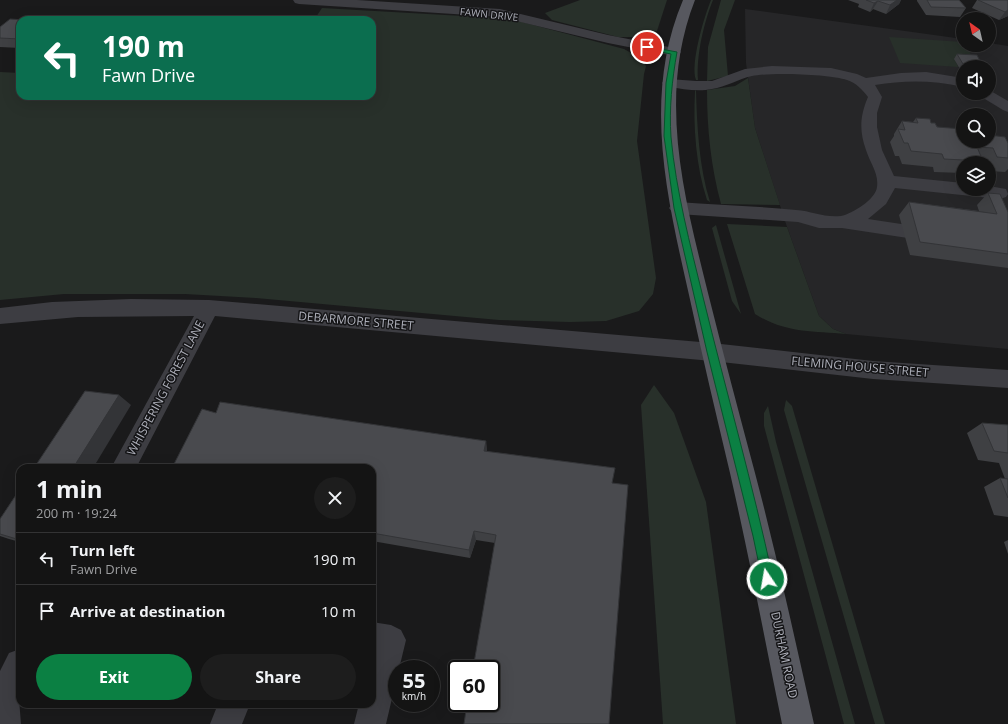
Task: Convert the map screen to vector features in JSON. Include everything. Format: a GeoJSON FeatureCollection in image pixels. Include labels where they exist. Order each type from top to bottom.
{"type":"FeatureCollection","features":[{"type":"Feature","properties":{"kind":"main road","name":"DURHAM ROAD"},"geometry":{"type":"LineString","coordinates":[[689,0],[680,22],[669,83],[668,136],[678,208],[758,536],[798,724]]}},
{"type":"Feature","properties":{"kind":"street","name":"FAWN DRIVE"},"geometry":{"type":"LineString","coordinates":[[299,0],[500,14],[536,21],[608,39],[674,52]]}},
{"type":"Feature","properties":{"kind":"street"},"geometry":{"type":"LineString","coordinates":[[669,83],[711,85],[754,71],[770,70],[841,74],[863,83],[873,92],[875,97],[869,113],[869,127],[874,150],[884,173],[886,188],[880,200],[860,216],[842,222]]}},
{"type":"Feature","properties":{"kind":"street"},"geometry":{"type":"LineString","coordinates":[[863,83],[901,76],[936,77],[956,81]]}},
{"type":"Feature","properties":{"kind":"street"},"geometry":{"type":"LineString","coordinates":[[996,100],[1008,107]]}},
{"type":"Feature","properties":{"kind":"street"},"geometry":{"type":"LineString","coordinates":[[886,181],[1000,193]]}},
{"type":"Feature","properties":{"kind":"street"},"geometry":{"type":"LineString","coordinates":[[678,208],[791,216],[819,222],[842,222],[951,238]]}},
{"type":"Feature","properties":{"kind":"street","name":"DEBARMORE STREET"},"geometry":{"type":"LineString","coordinates":[[0,316],[25,312],[140,307],[209,308],[712,352]]}},
{"type":"Feature","properties":{"kind":"street","name":"WHISPERING FOREST LANE"},"geometry":{"type":"LineString","coordinates":[[125,464],[209,308]]}},
{"type":"Feature","properties":{"kind":"street","name":"FLEMING HOUSE STREET"},"geometry":{"type":"LineString","coordinates":[[712,352],[873,370],[1008,379]]}},
{"type":"Feature","properties":{"kind":"street"},"geometry":{"type":"LineString","coordinates":[[376,638],[391,640],[376,700]]}},
{"type":"Feature","properties":{"kind":"street"},"geometry":{"type":"LineString","coordinates":[[5,724],[3,697],[16,672]]}},
{"type":"Feature","properties":{"kind":"street"},"geometry":{"type":"LineString","coordinates":[[226,724],[232,708]]}},
{"type":"Feature","properties":{"kind":"street"},"geometry":{"type":"LineString","coordinates":[[370,724],[374,708]]}},
{"type":"Feature","properties":{"kind":"shaded area"},"geometry":{"type":"Polygon","coordinates":[[[580,0],[667,0],[657,31],[641,37],[618,37],[552,20],[545,13],[580,0]]]}},
{"type":"Feature","properties":{"kind":"shaded area"},"geometry":{"type":"Polygon","coordinates":[[[711,0],[713,0],[701,39],[698,60],[698,80],[696,80],[696,52],[711,0]]]}},
{"type":"Feature","properties":{"kind":"shaded area"},"geometry":{"type":"Polygon","coordinates":[[[721,0],[735,0],[724,30],[728,76],[707,81],[708,47],[721,0]]]}},
{"type":"Feature","properties":{"kind":"shaded area"},"geometry":{"type":"Polygon","coordinates":[[[322,8],[498,18],[522,22],[624,49],[642,59],[646,66],[637,141],[656,278],[653,294],[639,311],[606,321],[570,322],[499,320],[256,298],[185,294],[64,294],[0,300],[0,72],[16,73],[16,100],[376,100],[376,16],[317,16],[322,8]]]}},
{"type":"Feature","properties":{"kind":"shaded area"},"geometry":{"type":"Polygon","coordinates":[[[745,9],[956,38],[956,52],[996,52],[996,44],[1008,46],[1008,349],[846,334],[833,329],[819,316],[787,227],[755,128],[746,63],[745,9]]]}},
{"type":"Feature","properties":{"kind":"shaded area"},"geometry":{"type":"Polygon","coordinates":[[[889,37],[956,42],[956,52],[970,52],[973,60],[955,59],[956,67],[900,63],[889,37]]]}},
{"type":"Feature","properties":{"kind":"shaded area"},"geometry":{"type":"Polygon","coordinates":[[[748,78],[755,128],[780,205],[721,204],[710,148],[707,90],[735,86],[748,78]]]}},
{"type":"Feature","properties":{"kind":"shaded area"},"geometry":{"type":"Polygon","coordinates":[[[696,90],[701,161],[710,202],[707,200],[703,187],[696,146],[694,118],[696,90]]]}},
{"type":"Feature","properties":{"kind":"shaded area"},"geometry":{"type":"Polygon","coordinates":[[[727,224],[787,227],[819,316],[833,329],[846,334],[788,328],[777,325],[755,314],[727,224]]]}},
{"type":"Feature","properties":{"kind":"shaded area"},"geometry":{"type":"Polygon","coordinates":[[[716,225],[741,314],[732,301],[712,228],[716,225]]]}},
{"type":"Feature","properties":{"kind":"shaded area"},"geometry":{"type":"Polygon","coordinates":[[[654,385],[674,413],[706,502],[736,724],[663,724],[641,405],[654,385]]]}},
{"type":"Feature","properties":{"kind":"shaded area"},"geometry":{"type":"Polygon","coordinates":[[[786,400],[792,406],[885,724],[875,724],[784,410],[786,400]]]}},
{"type":"Feature","properties":{"kind":"shaded area"},"geometry":{"type":"Polygon","coordinates":[[[768,406],[776,442],[855,724],[844,724],[764,426],[764,413],[768,406]]]}},
{"type":"Feature","properties":{"kind":"building"},"geometry":{"type":"Polygon","coordinates":[[[866,0],[897,0],[890,5],[878,1],[874,3],[866,0]]]}},
{"type":"Feature","properties":{"kind":"building"},"geometry":{"type":"Polygon","coordinates":[[[927,0],[959,0],[966,8],[931,7],[927,0]]]}},
{"type":"Feature","properties":{"kind":"building"},"geometry":{"type":"Polygon","coordinates":[[[978,0],[1008,0],[1008,10],[1005,12],[978,0]]]}},
{"type":"Feature","properties":{"kind":"building"},"geometry":{"type":"Polygon","coordinates":[[[10,19],[16,19],[16,39],[0,38],[0,27],[10,19]]]}},
{"type":"Feature","properties":{"kind":"building"},"geometry":{"type":"Polygon","coordinates":[[[957,54],[977,55],[980,60],[961,60],[957,54]]]}},
{"type":"Feature","properties":{"kind":"building"},"geometry":{"type":"Polygon","coordinates":[[[916,118],[930,119],[931,123],[935,123],[937,127],[956,128],[956,148],[977,148],[981,156],[956,156],[956,160],[944,159],[942,154],[911,151],[908,143],[904,143],[898,129],[905,130],[902,121],[918,123],[916,118]]]}},
{"type":"Feature","properties":{"kind":"building"},"geometry":{"type":"Polygon","coordinates":[[[996,136],[1005,137],[1008,143],[1008,158],[997,157],[993,148],[996,148],[996,136]]]}},
{"type":"Feature","properties":{"kind":"building"},"geometry":{"type":"Polygon","coordinates":[[[996,194],[1000,194],[1008,212],[1008,254],[920,242],[909,202],[997,214],[989,196],[996,196],[996,194]]]}},
{"type":"Feature","properties":{"kind":"building"},"geometry":{"type":"Polygon","coordinates":[[[85,391],[119,395],[76,464],[37,464],[85,391]]]}},
{"type":"Feature","properties":{"kind":"building"},"geometry":{"type":"Polygon","coordinates":[[[220,402],[486,441],[484,451],[615,468],[612,483],[628,485],[609,724],[464,724],[466,712],[500,712],[500,660],[475,660],[496,535],[474,531],[469,550],[376,534],[376,464],[174,464],[202,409],[216,413],[220,402]]]}},
{"type":"Feature","properties":{"kind":"building"},"geometry":{"type":"Polygon","coordinates":[[[982,423],[1008,425],[1008,453],[994,451],[982,423]]]}},
{"type":"Feature","properties":{"kind":"building"},"geometry":{"type":"Polygon","coordinates":[[[1000,478],[1008,479],[1008,498],[1000,478]]]}},
{"type":"Feature","properties":{"kind":"building"},"geometry":{"type":"Polygon","coordinates":[[[16,495],[16,539],[0,534],[0,519],[16,495]]]}},
{"type":"Feature","properties":{"kind":"route"},"geometry":{"type":"LineString","coordinates":[[647,47],[674,52],[669,83],[668,136],[678,208],[758,536],[767,579]]}}]}
